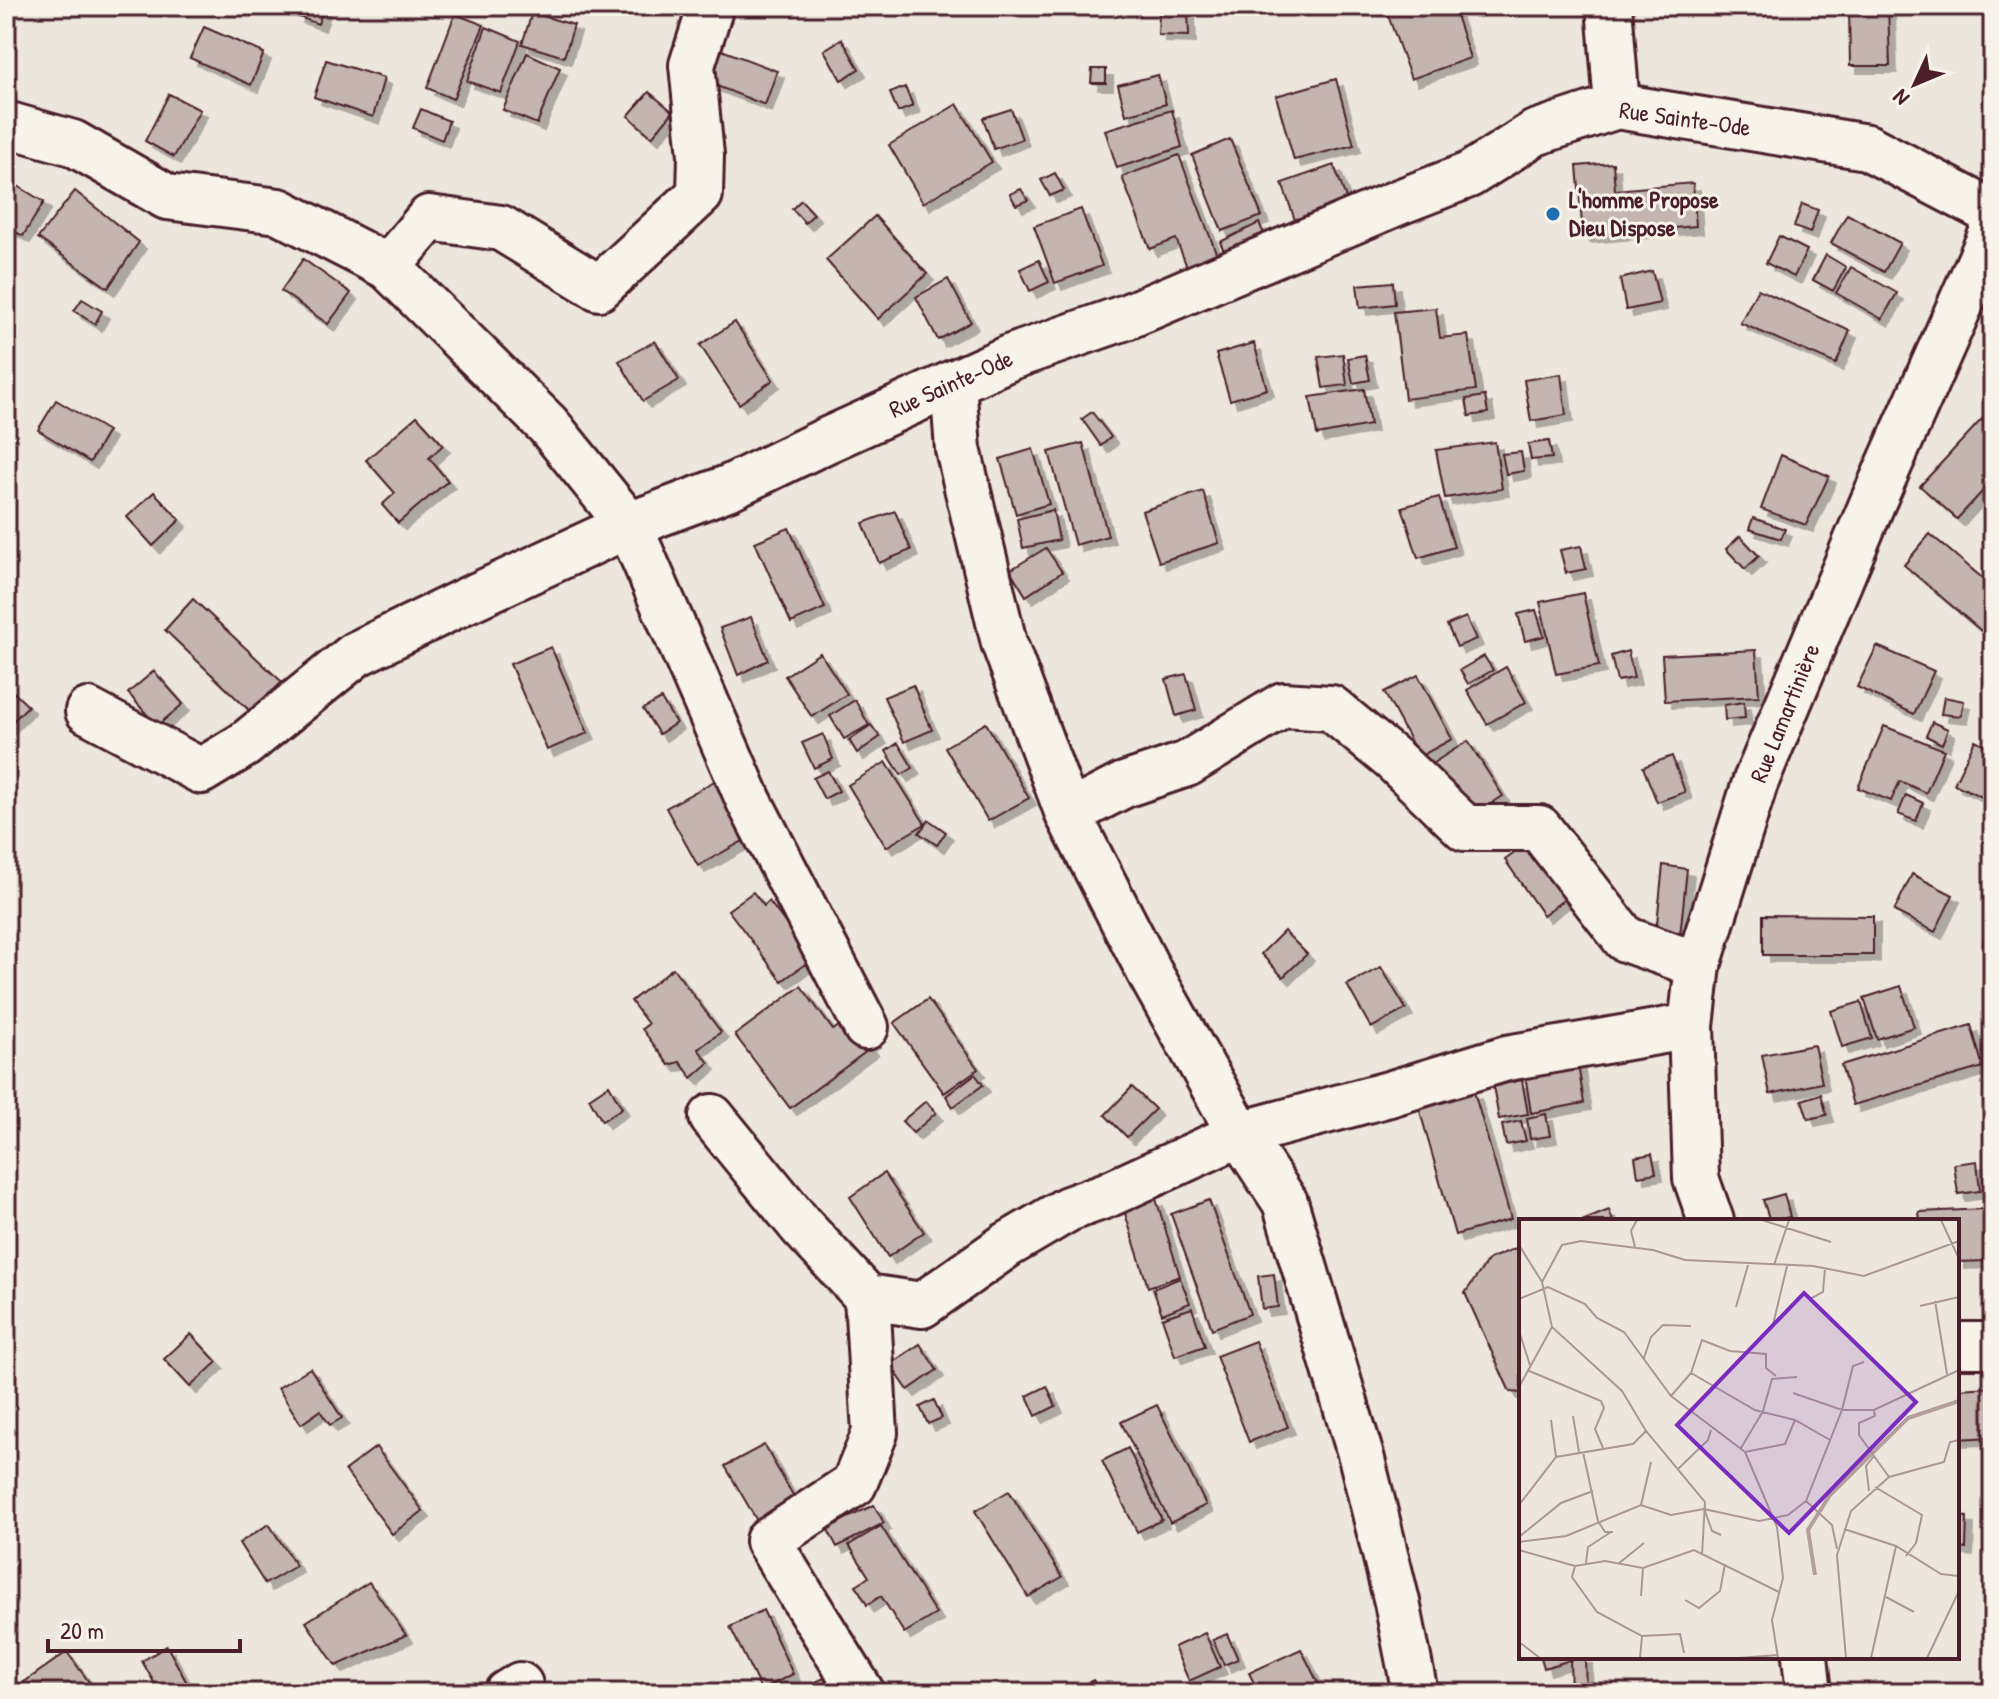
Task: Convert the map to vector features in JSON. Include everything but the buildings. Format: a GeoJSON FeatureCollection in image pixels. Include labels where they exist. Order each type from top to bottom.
{"type":"FeatureCollection","features":[{"type":"Feature","properties":{"kind":"street"},"geometry":{"type":"LineString","coordinates":[[388,267],[429,218],[501,228],[599,288],[700,194],[701,155],[692,65],[711,6]]}},
{"type":"Feature","properties":{"kind":"street"},"geometry":{"type":"LineString","coordinates":[[1609,6],[1617,106]]}},
{"type":"Feature","properties":{"kind":"street","name":"Rue Sainte-Ode"},"geometry":{"type":"LineString","coordinates":[[88,711],[201,771],[244,745],[356,654],[465,601],[629,525],[730,487],[1011,357],[1126,317],[1469,175],[1535,133],[1617,106],[1867,147],[1993,213]]}},
{"type":"Feature","properties":{"kind":"street"},"geometry":{"type":"LineString","coordinates":[[6,124],[73,143],[167,197],[279,211],[388,267],[548,425],[629,525],[749,801],[866,1027]]}},
{"type":"Feature","properties":{"kind":"street","name":"Rue Lamartinière"},"geometry":{"type":"LineString","coordinates":[[1710,1219],[1696,1178],[1691,1026],[1698,965],[1755,783],[1872,504],[1993,231]]}},
{"type":"Feature","properties":{"kind":"street"},"geometry":{"type":"LineString","coordinates":[[953,383],[958,449],[1004,643],[1068,814],[1152,977],[1240,1134],[1285,1202],[1362,1460],[1397,1602],[1415,1693]]}},
{"type":"Feature","properties":{"kind":"street"},"geometry":{"type":"LineString","coordinates":[[1068,814],[1124,785],[1187,764],[1283,705],[1331,708],[1394,760],[1465,828],[1539,828],[1625,939],[1698,965]]}},
{"type":"Feature","properties":{"kind":"street"},"geometry":{"type":"LineString","coordinates":[[712,1117],[802,1227],[867,1297],[922,1305],[1007,1245],[1068,1209],[1107,1195],[1240,1134],[1507,1058],[1691,1026]]}},
{"type":"Feature","properties":{"kind":"street"},"geometry":{"type":"LineString","coordinates":[[862,1693],[768,1541],[854,1484],[875,1433],[867,1297]]}},
{"type":"Feature","properties":{"kind":"street"},"geometry":{"type":"LineString","coordinates":[[1959,1345],[1993,1345]]}},
{"type":"Feature","properties":{"kind":"street"},"geometry":{"type":"LineString","coordinates":[[1805,1659],[1809,1693]]}},
{"type":"Feature","properties":{"kind":"place","name":"L'homme Propose Dieu Dispose"},"geometry":{"type":"Point","coordinates":[1553,214]}}]}
